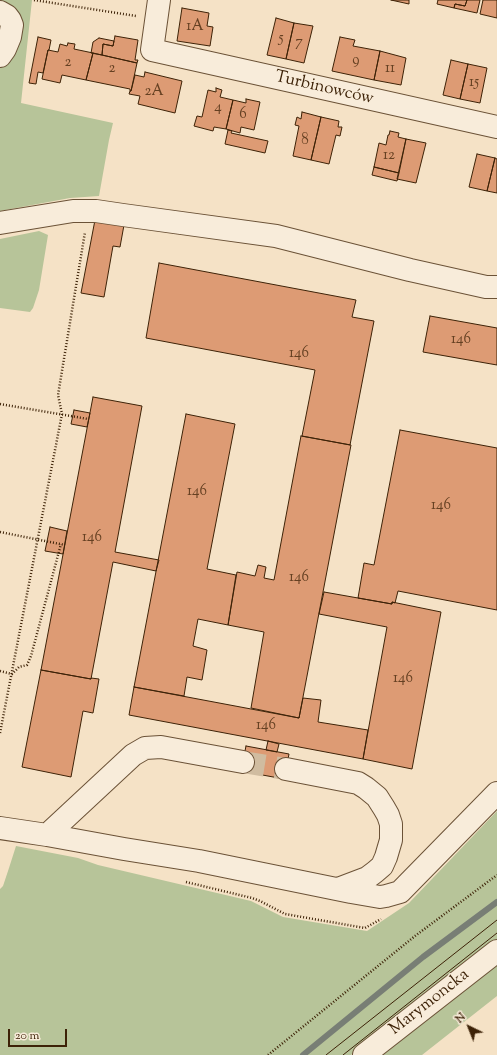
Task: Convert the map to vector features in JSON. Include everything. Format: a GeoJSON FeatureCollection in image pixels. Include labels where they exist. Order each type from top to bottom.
{"type":"FeatureCollection","features":[{"type":"Feature","properties":{"kind":"street","name":"Turbinowców"},"geometry":{"type":"LineString","coordinates":[[157,10],[152,50],[497,127]]}},
{"type":"Feature","properties":{"kind":"street"},"geometry":{"type":"LineString","coordinates":[[0,12],[7,16],[12,25],[10,37],[0,56]]}},
{"type":"Feature","properties":{"kind":"street"},"geometry":{"type":"LineString","coordinates":[[0,223],[73,211],[96,211],[276,236],[410,270],[486,287],[497,287]]}},
{"type":"Feature","properties":{"kind":"street"},"geometry":{"type":"LineString","coordinates":[[47,835],[133,755],[145,748],[152,747],[174,749],[243,762]]}},
{"type":"Feature","properties":{"kind":"street"},"geometry":{"type":"LineString","coordinates":[[286,770],[358,783],[372,792],[384,808],[391,824],[391,840],[382,866],[358,882],[338,890]]}},
{"type":"Feature","properties":{"kind":"street"},"geometry":{"type":"LineString","coordinates":[[0,828],[207,863],[338,890],[380,897],[394,895],[400,892],[497,793]]}},
{"type":"Feature","properties":{"kind":"street","name":"Marymoncka"},"geometry":{"type":"LineString","coordinates":[[364,1055],[497,951]]}},
{"type":"Feature","properties":{"kind":"path"},"geometry":{"type":"LineString","coordinates":[[34,0],[157,10]]}},
{"type":"Feature","properties":{"kind":"path"},"geometry":{"type":"LineString","coordinates":[[0,733],[62,414],[58,395],[86,232]]}},
{"type":"Feature","properties":{"kind":"path"},"geometry":{"type":"LineString","coordinates":[[0,404],[88,419]]}},
{"type":"Feature","properties":{"kind":"path"},"geometry":{"type":"LineString","coordinates":[[0,532],[63,545],[31,656],[27,665],[19,666],[12,674]]}},
{"type":"Feature","properties":{"kind":"path"},"geometry":{"type":"LineString","coordinates":[[0,671],[12,674]]}},
{"type":"Feature","properties":{"kind":"path"},"geometry":{"type":"LineString","coordinates":[[268,1055],[415,936],[497,875]]}},
{"type":"Feature","properties":{"kind":"green space"},"geometry":{"type":"Polygon","coordinates":[[[0,0],[32,0],[21,103],[113,123],[99,196],[70,198],[0,211],[0,0]]]}},
{"type":"Feature","properties":{"kind":"green space"},"geometry":{"type":"Polygon","coordinates":[[[39,231],[48,235],[39,290],[33,308],[30,312],[0,308],[0,239],[39,231]]]}},
{"type":"Feature","properties":{"kind":"green space"},"geometry":{"type":"Polygon","coordinates":[[[497,811],[497,941],[351,1055],[0,1055],[0,889],[3,886],[16,846],[78,858],[98,865],[251,901],[283,917],[367,931],[409,903],[497,811]]]}},
{"type":"Feature","properties":{"kind":"green space"},"geometry":{"type":"Polygon","coordinates":[[[497,963],[497,996],[422,1055],[383,1055],[497,963]]]}},
{"type":"Feature","properties":{"kind":"building"},"geometry":{"type":"Polygon","coordinates":[[[391,0],[409,0],[409,4],[391,0]]]}},
{"type":"Feature","properties":{"kind":"building"},"geometry":{"type":"Polygon","coordinates":[[[438,0],[467,0],[465,6],[455,4],[454,8],[437,4],[438,0]]]}},
{"type":"Feature","properties":{"kind":"building"},"geometry":{"type":"Polygon","coordinates":[[[467,0],[480,0],[477,13],[454,8],[455,4],[465,6],[467,0]]]}},
{"type":"Feature","properties":{"kind":"building"},"geometry":{"type":"Polygon","coordinates":[[[483,0],[497,0],[497,18],[480,14],[483,0]]]}},
{"type":"Feature","properties":{"kind":"building"},"geometry":{"type":"Polygon","coordinates":[[[182,8],[209,13],[207,26],[213,27],[210,46],[177,41],[182,8]]]}},
{"type":"Feature","properties":{"kind":"building"},"geometry":{"type":"Polygon","coordinates":[[[276,18],[294,23],[286,59],[267,55],[276,18]]]}},
{"type":"Feature","properties":{"kind":"building"},"geometry":{"type":"Polygon","coordinates":[[[294,23],[313,26],[304,63],[286,59],[294,23]]]}},
{"type":"Feature","properties":{"kind":"building"},"geometry":{"type":"Polygon","coordinates":[[[115,36],[138,40],[135,60],[138,60],[137,63],[102,55],[103,44],[113,46],[115,36]]]}},
{"type":"Feature","properties":{"kind":"building"},"geometry":{"type":"Polygon","coordinates":[[[38,37],[51,40],[43,73],[38,72],[36,84],[29,83],[38,37]]]}},
{"type":"Feature","properties":{"kind":"building"},"geometry":{"type":"Polygon","coordinates":[[[340,37],[355,40],[353,46],[380,51],[374,80],[332,71],[340,37]]]}},
{"type":"Feature","properties":{"kind":"building"},"geometry":{"type":"Polygon","coordinates":[[[99,38],[114,41],[113,46],[103,44],[102,55],[91,53],[93,42],[99,38]]]}},
{"type":"Feature","properties":{"kind":"building"},"geometry":{"type":"Polygon","coordinates":[[[68,43],[75,44],[74,49],[93,53],[86,80],[62,75],[60,83],[42,79],[48,50],[58,52],[60,44],[67,46],[68,43]]]}},
{"type":"Feature","properties":{"kind":"building"},"geometry":{"type":"Polygon","coordinates":[[[380,51],[406,58],[401,85],[374,80],[380,51]]]}},
{"type":"Feature","properties":{"kind":"building"},"geometry":{"type":"Polygon","coordinates":[[[93,53],[137,63],[131,91],[130,89],[86,80],[93,53]]]}},
{"type":"Feature","properties":{"kind":"building"},"geometry":{"type":"Polygon","coordinates":[[[451,60],[468,64],[460,99],[443,95],[451,60]]]}},
{"type":"Feature","properties":{"kind":"building"},"geometry":{"type":"Polygon","coordinates":[[[468,64],[487,68],[480,103],[460,99],[468,64]]]}},
{"type":"Feature","properties":{"kind":"building"},"geometry":{"type":"Polygon","coordinates":[[[145,72],[182,81],[175,113],[138,104],[140,96],[129,94],[135,75],[144,77],[145,72]]]}},
{"type":"Feature","properties":{"kind":"building"},"geometry":{"type":"Polygon","coordinates":[[[216,88],[222,90],[220,97],[233,100],[226,129],[214,127],[213,131],[194,126],[197,116],[202,117],[208,90],[216,92],[216,88]]]}},
{"type":"Feature","properties":{"kind":"building"},"geometry":{"type":"Polygon","coordinates":[[[246,99],[260,102],[254,130],[241,127],[240,133],[226,129],[233,100],[246,103],[246,99]]]}},
{"type":"Feature","properties":{"kind":"building"},"geometry":{"type":"Polygon","coordinates":[[[302,112],[321,117],[311,160],[293,156],[299,126],[295,125],[297,117],[301,119],[302,112]]]}},
{"type":"Feature","properties":{"kind":"building"},"geometry":{"type":"Polygon","coordinates":[[[321,117],[339,121],[338,127],[342,127],[340,136],[336,135],[329,164],[311,160],[321,117]]]}},
{"type":"Feature","properties":{"kind":"building"},"geometry":{"type":"Polygon","coordinates":[[[228,130],[232,131],[231,133],[268,141],[265,153],[225,144],[228,130]]]}},
{"type":"Feature","properties":{"kind":"building"},"geometry":{"type":"Polygon","coordinates":[[[390,131],[399,133],[398,137],[406,139],[399,173],[374,167],[379,143],[386,145],[390,131]]]}},
{"type":"Feature","properties":{"kind":"building"},"geometry":{"type":"Polygon","coordinates":[[[406,139],[426,143],[416,183],[397,179],[406,139]]]}},
{"type":"Feature","properties":{"kind":"building"},"geometry":{"type":"Polygon","coordinates":[[[477,154],[495,158],[487,191],[469,187],[477,154]]]}},
{"type":"Feature","properties":{"kind":"building"},"geometry":{"type":"Polygon","coordinates":[[[495,158],[497,159],[497,193],[487,191],[495,158]]]}},
{"type":"Feature","properties":{"kind":"building"},"geometry":{"type":"Polygon","coordinates":[[[374,167],[399,173],[397,181],[372,175],[374,167]]]}},
{"type":"Feature","properties":{"kind":"building"},"geometry":{"type":"Polygon","coordinates":[[[95,220],[124,225],[120,247],[113,246],[104,297],[81,293],[95,220]]]}},
{"type":"Feature","properties":{"kind":"building"},"geometry":{"type":"Polygon","coordinates":[[[159,263],[356,300],[352,317],[374,321],[350,445],[302,436],[315,370],[146,338],[159,263]]]}},
{"type":"Feature","properties":{"kind":"building"},"geometry":{"type":"Polygon","coordinates":[[[430,316],[497,328],[497,365],[423,352],[430,316]]]}},
{"type":"Feature","properties":{"kind":"building"},"geometry":{"type":"Polygon","coordinates":[[[93,397],[142,406],[115,552],[159,560],[156,571],[113,562],[91,679],[41,670],[93,397]]]}},
{"type":"Feature","properties":{"kind":"building"},"geometry":{"type":"Polygon","coordinates":[[[74,410],[90,413],[87,427],[71,424],[74,410]]]}},
{"type":"Feature","properties":{"kind":"building"},"geometry":{"type":"Polygon","coordinates":[[[186,414],[235,424],[207,569],[236,575],[228,625],[198,619],[193,646],[207,650],[202,680],[187,677],[184,696],[134,687],[186,414]]]}},
{"type":"Feature","properties":{"kind":"building"},"geometry":{"type":"Polygon","coordinates":[[[400,430],[497,448],[497,610],[398,591],[395,603],[392,602],[392,604],[358,598],[364,563],[374,565],[400,430]]]}},
{"type":"Feature","properties":{"kind":"building"},"geometry":{"type":"Polygon","coordinates":[[[301,436],[351,445],[299,718],[251,708],[264,632],[228,625],[237,572],[255,576],[258,565],[266,567],[264,578],[274,580],[301,436]]]}},
{"type":"Feature","properties":{"kind":"building"},"geometry":{"type":"Polygon","coordinates":[[[50,527],[67,531],[63,554],[45,551],[50,527]]]}},
{"type":"Feature","properties":{"kind":"building"},"geometry":{"type":"Polygon","coordinates":[[[324,592],[392,604],[392,602],[441,612],[412,769],[363,759],[387,627],[319,614],[324,592]]]}},
{"type":"Feature","properties":{"kind":"building"},"geometry":{"type":"Polygon","coordinates":[[[41,670],[91,679],[99,679],[93,713],[83,711],[71,777],[22,767],[41,670]]]}},
{"type":"Feature","properties":{"kind":"building"},"geometry":{"type":"Polygon","coordinates":[[[134,687],[299,718],[303,698],[321,700],[318,722],[368,730],[363,759],[129,715],[134,687]]]}},
{"type":"Feature","properties":{"kind":"building"},"geometry":{"type":"Polygon","coordinates":[[[268,741],[279,744],[277,752],[266,750],[268,741]]]}},
{"type":"Feature","properties":{"kind":"building"},"geometry":{"type":"Polygon","coordinates":[[[246,746],[289,754],[284,779],[241,771],[246,746]]]}},
{"type":"Feature","properties":{"kind":"waterway"},"geometry":{"type":"LineString","coordinates":[[303,1055],[423,957],[497,902]]}},
{"type":"Feature","properties":{"kind":"tunnel"},"geometry":{"type":"LineString","coordinates":[[243,762],[286,769]]}},
{"type":"Feature","properties":{"kind":"tram line"},"geometry":{"type":"LineString","coordinates":[[326,1055],[497,920]]}},
{"type":"Feature","properties":{"kind":"tram line"},"geometry":{"type":"LineString","coordinates":[[343,1055],[497,933]]}}]}
